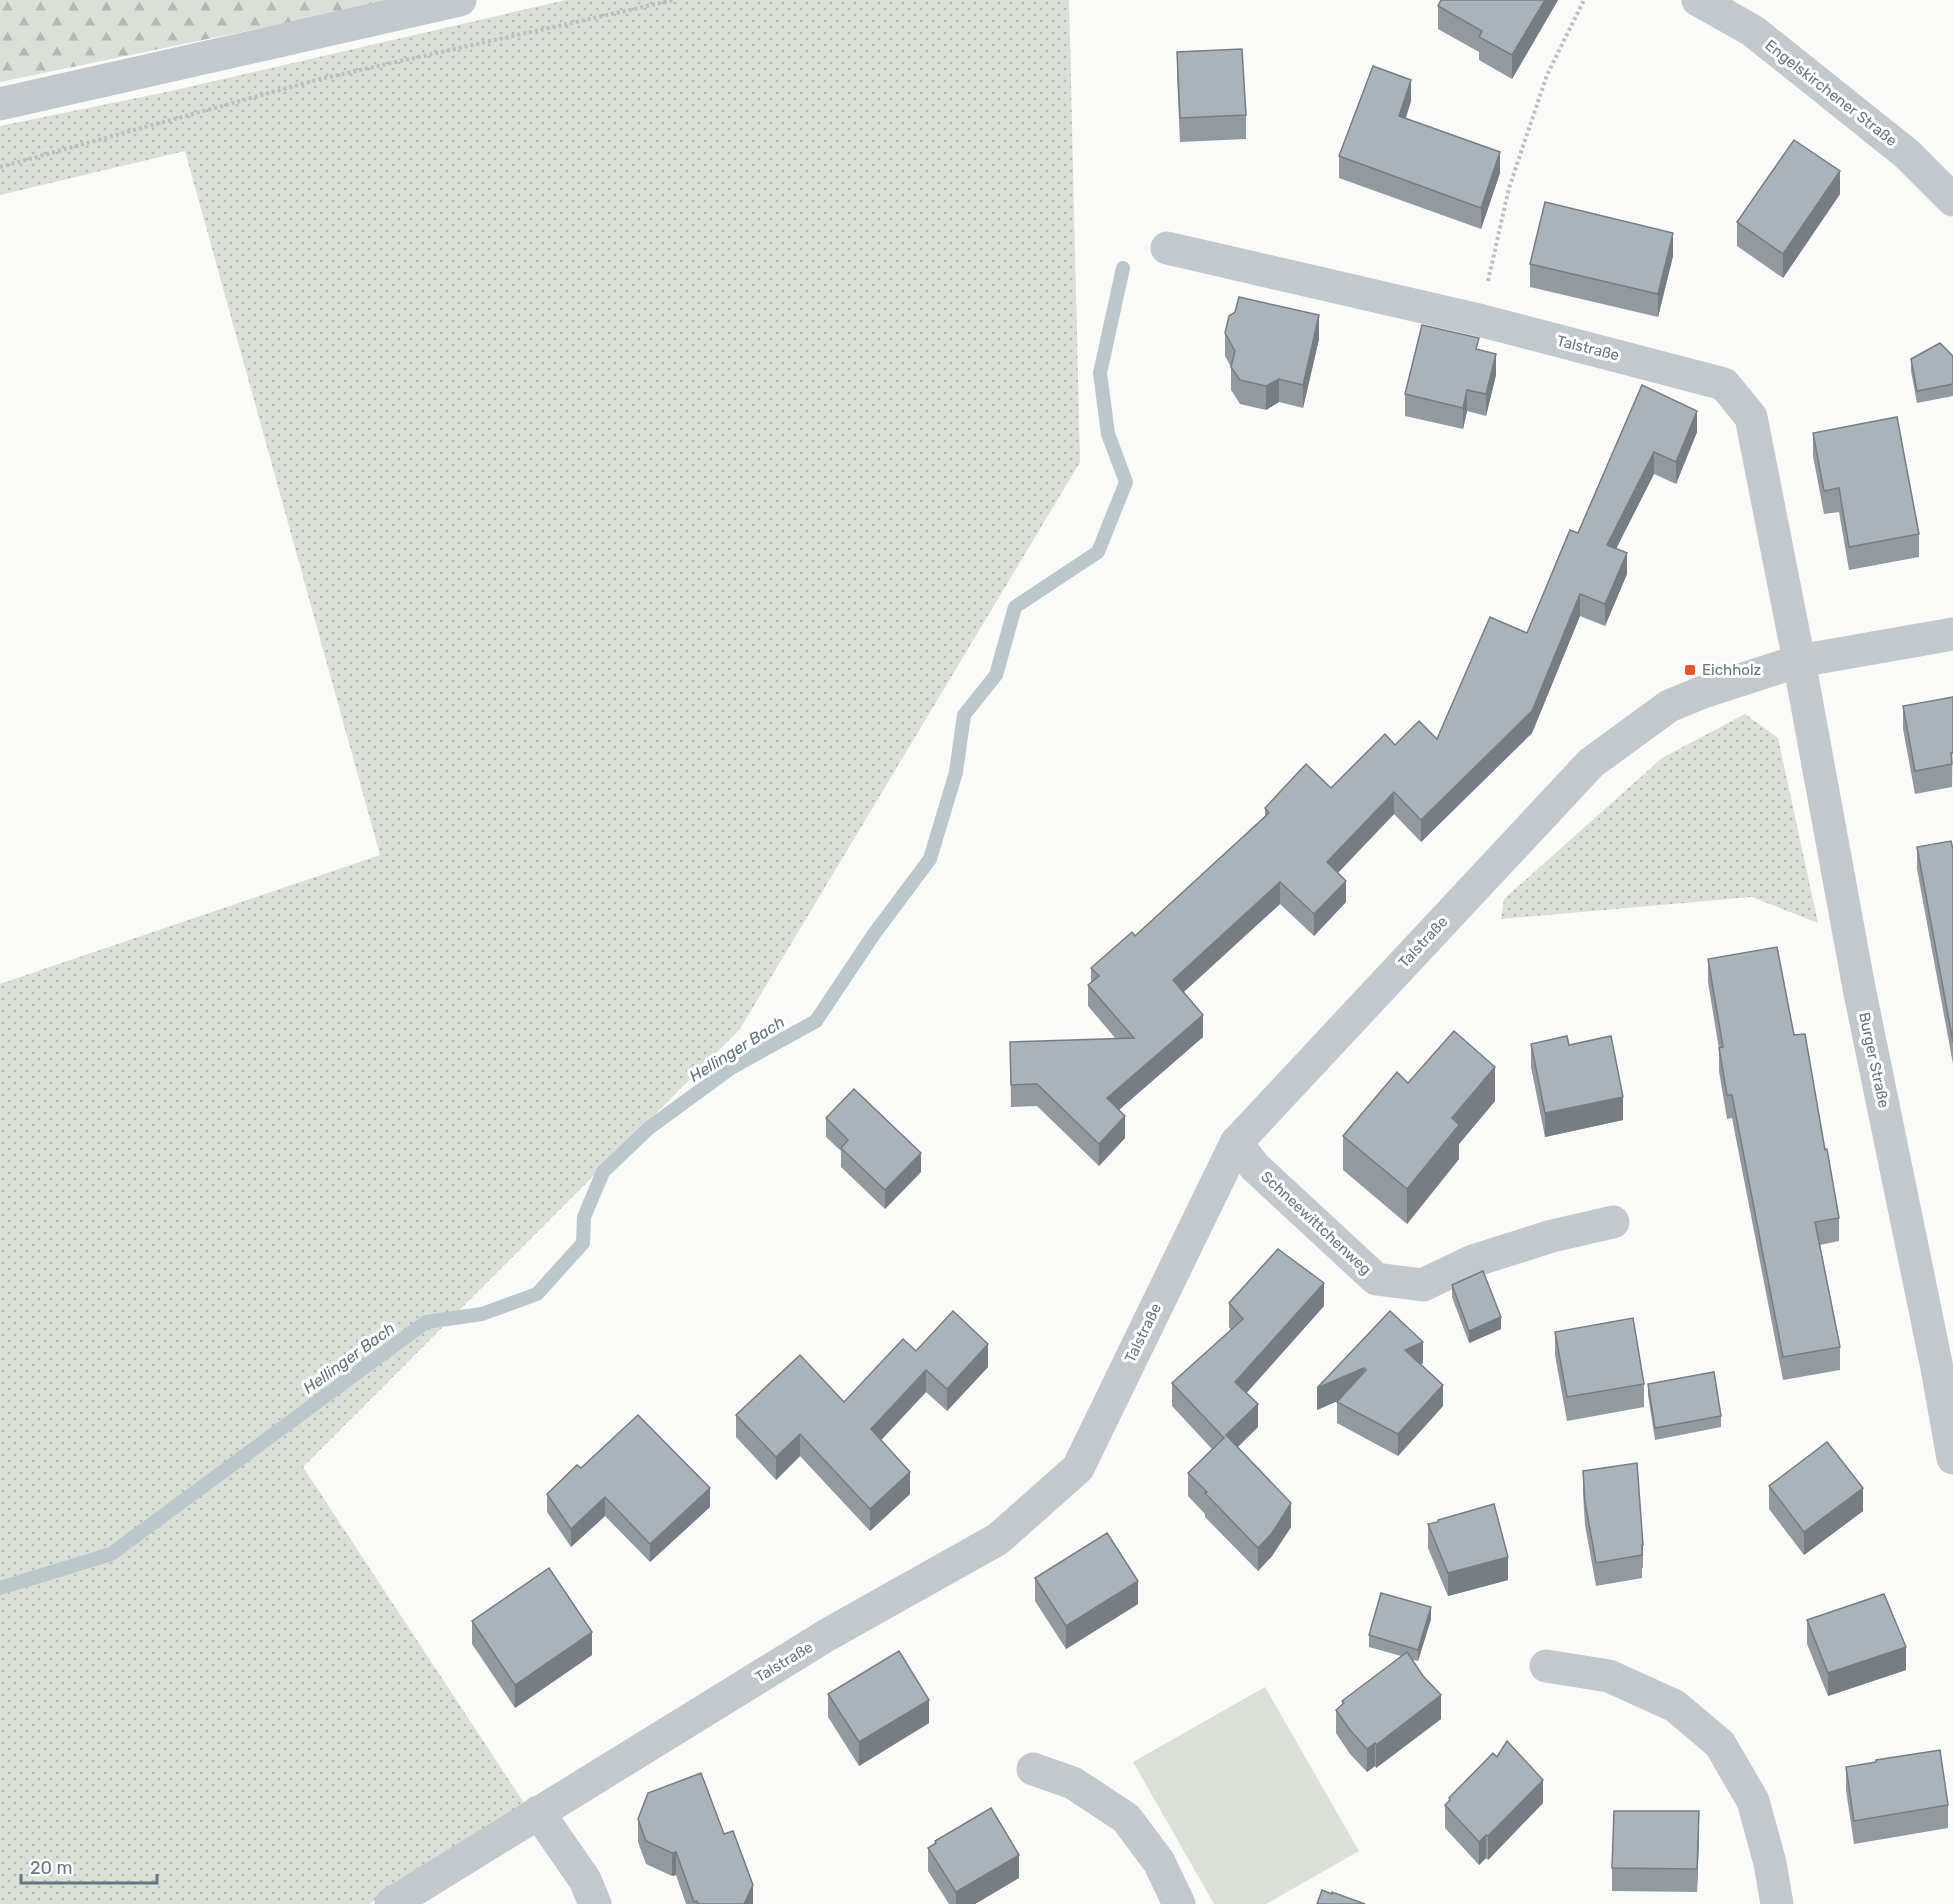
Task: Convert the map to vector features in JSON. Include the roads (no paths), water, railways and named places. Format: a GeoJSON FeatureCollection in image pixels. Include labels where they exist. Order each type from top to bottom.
{"type":"FeatureCollection","features":[{"type":"Feature","properties":{"kind":"street"},"geometry":{"type":"LineString","coordinates":[[0,104],[459,0]]}},
{"type":"Feature","properties":{"kind":"street","name":"Engelskirchener Straße"},"geometry":{"type":"LineString","coordinates":[[1698,0],[1753,32],[1907,154],[1953,200]]}},
{"type":"Feature","properties":{"kind":"street","name":"Talstraße"},"geometry":{"type":"LineString","coordinates":[[1167,248],[1479,320],[1724,384],[1751,417],[1799,661]]}},
{"type":"Feature","properties":{"kind":"street","name":"Talstraße"},"geometry":{"type":"LineString","coordinates":[[391,1904],[828,1635],[998,1539],[1078,1468],[1236,1143],[1591,763],[1669,706],[1703,692],[1799,661],[1953,634]]}},
{"type":"Feature","properties":{"kind":"street","name":"Burger Straße"},"geometry":{"type":"LineString","coordinates":[[1799,661],[1857,976],[1935,1357],[1953,1458]]}},
{"type":"Feature","properties":{"kind":"street","name":"Schneewittchenweg"},"geometry":{"type":"LineString","coordinates":[[1236,1143],[1255,1167],[1376,1279],[1423,1285],[1473,1261],[1552,1236],[1612,1222]]}},
{"type":"Feature","properties":{"kind":"street"},"geometry":{"type":"LineString","coordinates":[[1546,1666],[1609,1676],[1675,1706],[1720,1744],[1753,1800],[1770,1863],[1777,1904]]}},
{"type":"Feature","properties":{"kind":"street"},"geometry":{"type":"LineString","coordinates":[[1033,1768],[1072,1783],[1126,1818],[1160,1862],[1179,1904]]}},
{"type":"Feature","properties":{"kind":"street"},"geometry":{"type":"LineString","coordinates":[[538,1812],[585,1880],[595,1904]]}},
{"type":"Feature","properties":{"kind":"waterway","name":"Hellinger Bach"},"geometry":{"type":"LineString","coordinates":[[0,1588],[111,1554],[426,1322],[482,1314],[537,1294],[583,1243],[584,1217],[603,1172],[649,1128],[731,1068],[816,1021],[874,934],[930,859],[956,772],[964,715],[996,675],[1015,607],[1098,552],[1126,482],[1108,434],[1100,373],[1123,268]]}},
{"type":"Feature","properties":{"kind":"place","name":"Eichholz"},"geometry":{"type":"Point","coordinates":[1690,670]}}]}
